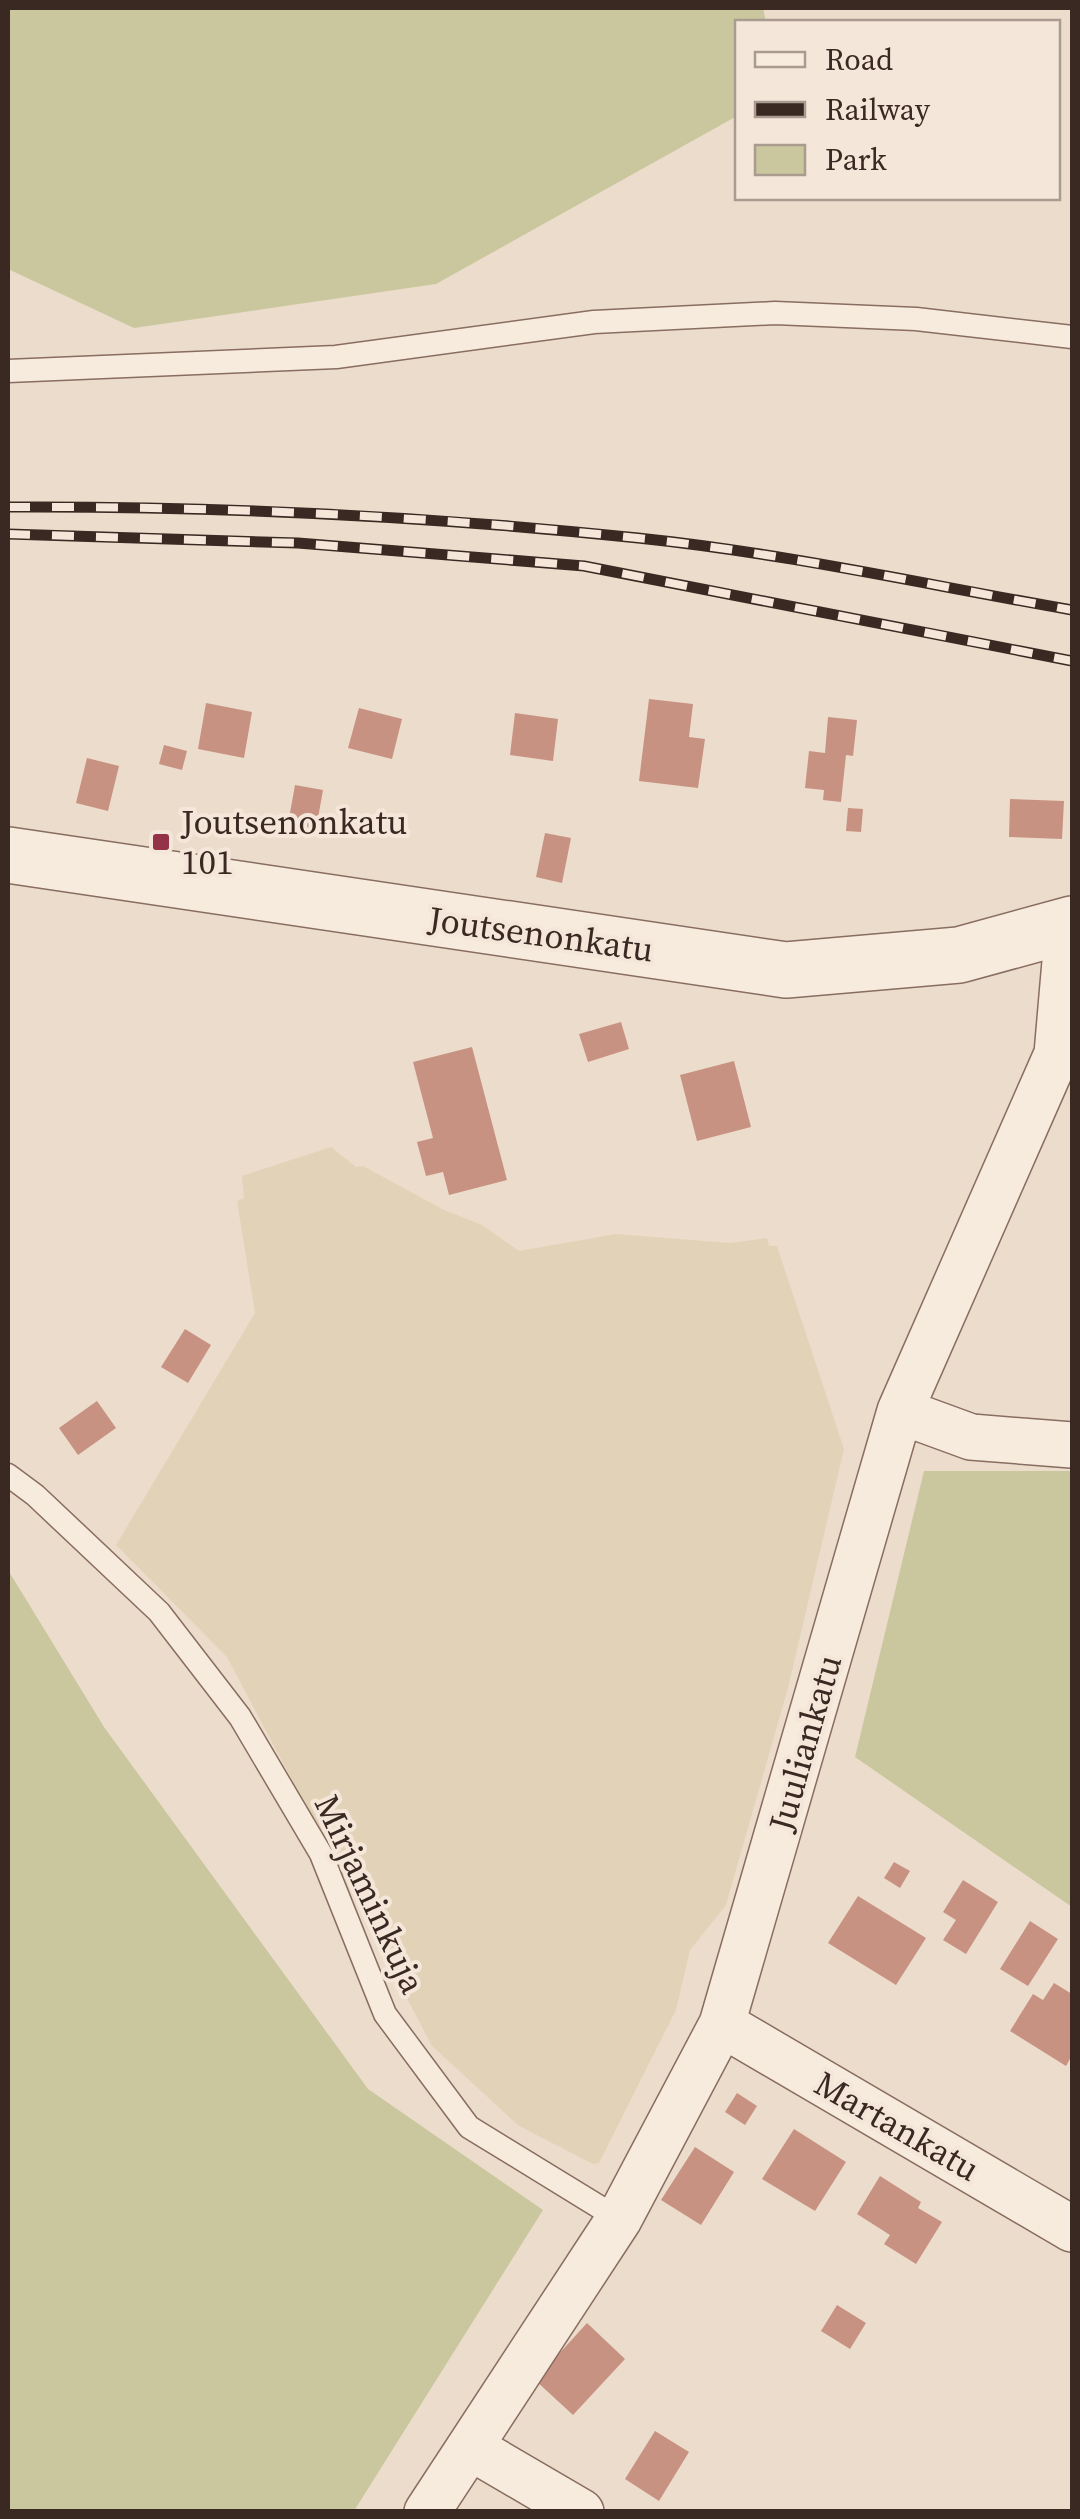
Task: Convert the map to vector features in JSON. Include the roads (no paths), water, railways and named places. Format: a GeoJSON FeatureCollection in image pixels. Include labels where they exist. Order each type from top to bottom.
{"type":"FeatureCollection","features":[{"type":"Feature","properties":{"kind":"street","name":"Joutsenonkatu"},"geometry":{"type":"LineString","coordinates":[[8,855],[786,970],[959,954],[1070,925]]}},
{"type":"Feature","properties":{"kind":"street","name":"Juuliankatu"},"geometry":{"type":"LineString","coordinates":[[427,2512],[620,2219],[722,2024],[900,1411],[1057,1054],[1070,925]]}},
{"type":"Feature","properties":{"kind":"street"},"geometry":{"type":"LineString","coordinates":[[900,1411],[971,1437],[1072,1445]]}},
{"type":"Feature","properties":{"kind":"street","name":"Martankatu"},"geometry":{"type":"LineString","coordinates":[[722,2024],[1072,2228]]}},
{"type":"Feature","properties":{"kind":"street"},"geometry":{"type":"LineString","coordinates":[[470,2447],[580,2512]]}},
{"type":"Feature","properties":{"kind":"lane"},"geometry":{"type":"LineString","coordinates":[[8,372],[336,356],[594,322],[775,313],[916,319],[1072,337]]}},
{"type":"Feature","properties":{"kind":"lane","name":"Mirjaminkuja"},"geometry":{"type":"LineString","coordinates":[[8,1476],[35,1495],[159,1612],[240,1716],[321,1854],[385,2014],[469,2127],[620,2219]]}},
{"type":"Feature","properties":{"kind":"railway"},"geometry":{"type":"LineString","coordinates":[[8,507],[323,514],[559,530],[747,552],[1072,610]]}},
{"type":"Feature","properties":{"kind":"railway"},"geometry":{"type":"LineString","coordinates":[[8,534],[298,543],[584,566],[1072,661]]}},
{"type":"Feature","properties":{"kind":"place","name":"Joutsenonkatu 101"},"geometry":{"type":"Point","coordinates":[161,842]}}]}
